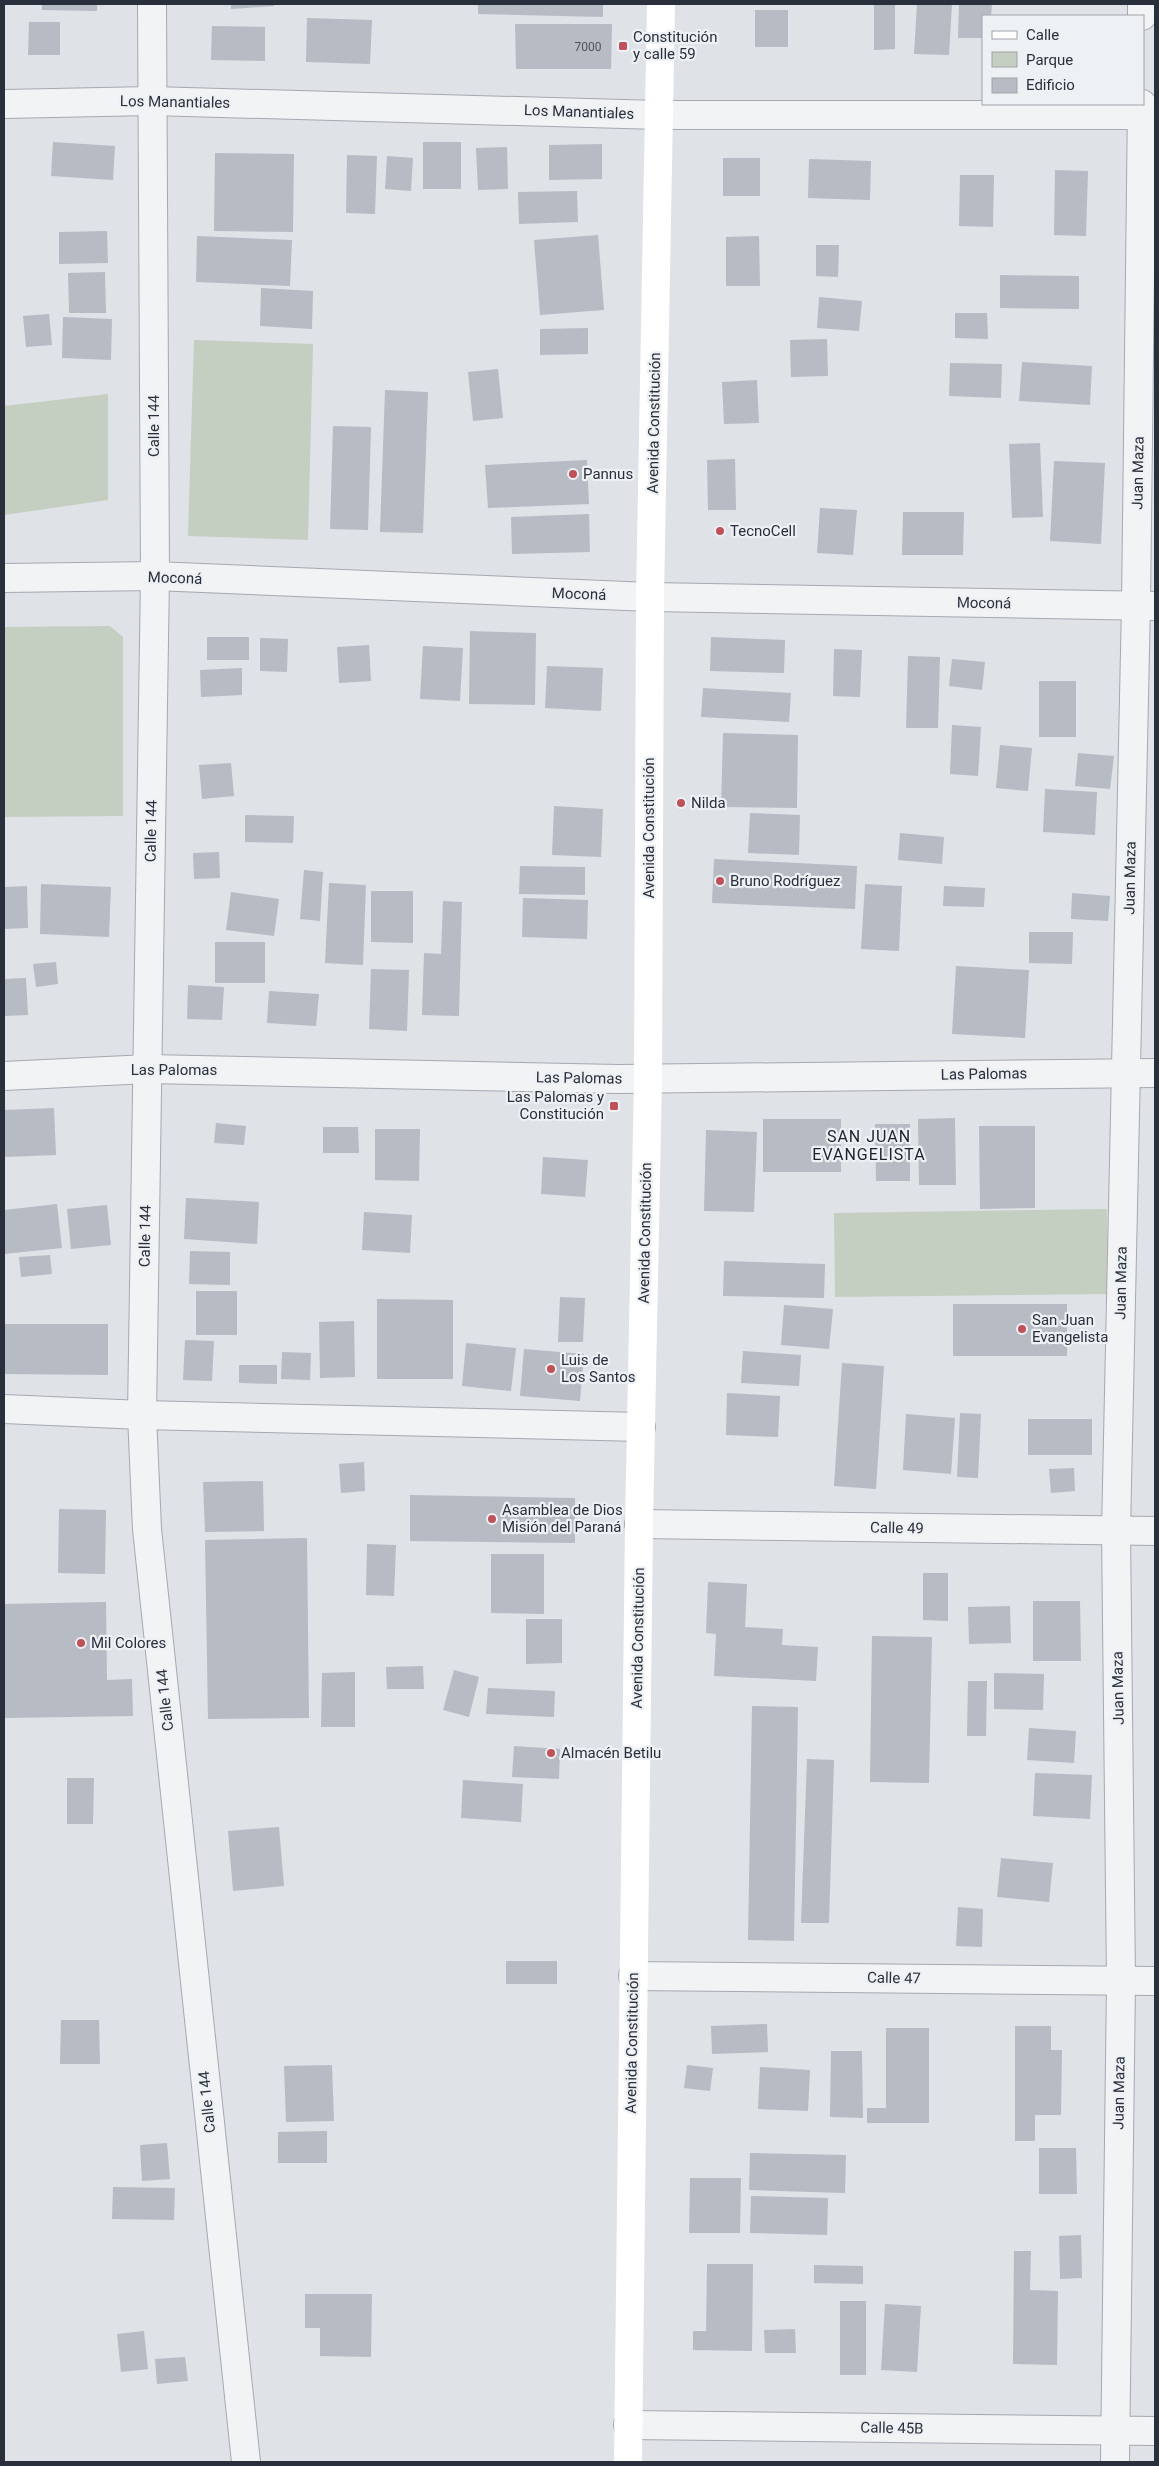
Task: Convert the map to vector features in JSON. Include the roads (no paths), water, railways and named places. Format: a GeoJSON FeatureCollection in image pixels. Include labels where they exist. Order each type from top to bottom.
{"type":"FeatureCollection","features":[{"type":"Feature","properties":{"kind":"main road","name":"Avenida Constitución"},"geometry":{"type":"LineString","coordinates":[[628,2462],[639,1524],[648,1078],[650,597],[661,4]]}},
{"type":"Feature","properties":{"kind":"street","name":"Calle 144"},"geometry":{"type":"LineString","coordinates":[[152,4],[155,576],[142,1415],[146,1529],[246,2462]]}},
{"type":"Feature","properties":{"kind":"street","name":"Los Manantiales"},"geometry":{"type":"LineString","coordinates":[[4,104],[152,101],[659,115],[1146,112]]}},
{"type":"Feature","properties":{"kind":"street","name":"Juan Maza"},"geometry":{"type":"LineString","coordinates":[[1116,2462],[1120,1980],[1116,1531],[1125,1073],[1146,606],[1146,112]]}},
{"type":"Feature","properties":{"kind":"street","name":"Moconá"},"geometry":{"type":"LineString","coordinates":[[4,578],[155,576],[650,597],[1146,606]]}},
{"type":"Feature","properties":{"kind":"street","name":"Las Palomas"},"geometry":{"type":"LineString","coordinates":[[4,1076],[148,1069],[648,1078],[1155,1073]]}},
{"type":"Feature","properties":{"kind":"street"},"geometry":{"type":"LineString","coordinates":[[4,1410],[641,1427]]}},
{"type":"Feature","properties":{"kind":"street","name":"Calle 49"},"geometry":{"type":"LineString","coordinates":[[639,1524],[1155,1531]]}},
{"type":"Feature","properties":{"kind":"street","name":"Calle 47"},"geometry":{"type":"LineString","coordinates":[[633,1976],[1155,1981]]}},
{"type":"Feature","properties":{"kind":"street","name":"Calle 45B"},"geometry":{"type":"LineString","coordinates":[[628,2425],[1155,2431]]}},
{"type":"Feature","properties":{"kind":"place","name":"Constitución y calle 59"},"geometry":{"type":"Point","coordinates":[623,46]}},
{"type":"Feature","properties":{"kind":"place","name":"Pannus"},"geometry":{"type":"Point","coordinates":[573,474]}},
{"type":"Feature","properties":{"kind":"place","name":"TecnoCell"},"geometry":{"type":"Point","coordinates":[720,531]}},
{"type":"Feature","properties":{"kind":"place","name":"Nilda"},"geometry":{"type":"Point","coordinates":[681,803]}},
{"type":"Feature","properties":{"kind":"place","name":"Bruno Rodríguez"},"geometry":{"type":"Point","coordinates":[720,881]}},
{"type":"Feature","properties":{"kind":"place","name":"Las Palomas y Constitución"},"geometry":{"type":"Point","coordinates":[614,1106]}},
{"type":"Feature","properties":{"kind":"place","name":"San Juan Evangelista"},"geometry":{"type":"Point","coordinates":[1022,1329]}},
{"type":"Feature","properties":{"kind":"place","name":"Luis de Los Santos"},"geometry":{"type":"Point","coordinates":[551,1369]}},
{"type":"Feature","properties":{"kind":"place","name":"Asamblea de Dios Misión del Paraná"},"geometry":{"type":"Point","coordinates":[492,1519]}},
{"type":"Feature","properties":{"kind":"place","name":"Mil Colores"},"geometry":{"type":"Point","coordinates":[81,1643]}},
{"type":"Feature","properties":{"kind":"place","name":"Almacén Betilu"},"geometry":{"type":"Point","coordinates":[551,1753]}},
{"type":"Feature","properties":{"kind":"district","name":"SAN JUAN EVANGELISTA"},"geometry":{"type":"Point","coordinates":[869,1145]}}]}
